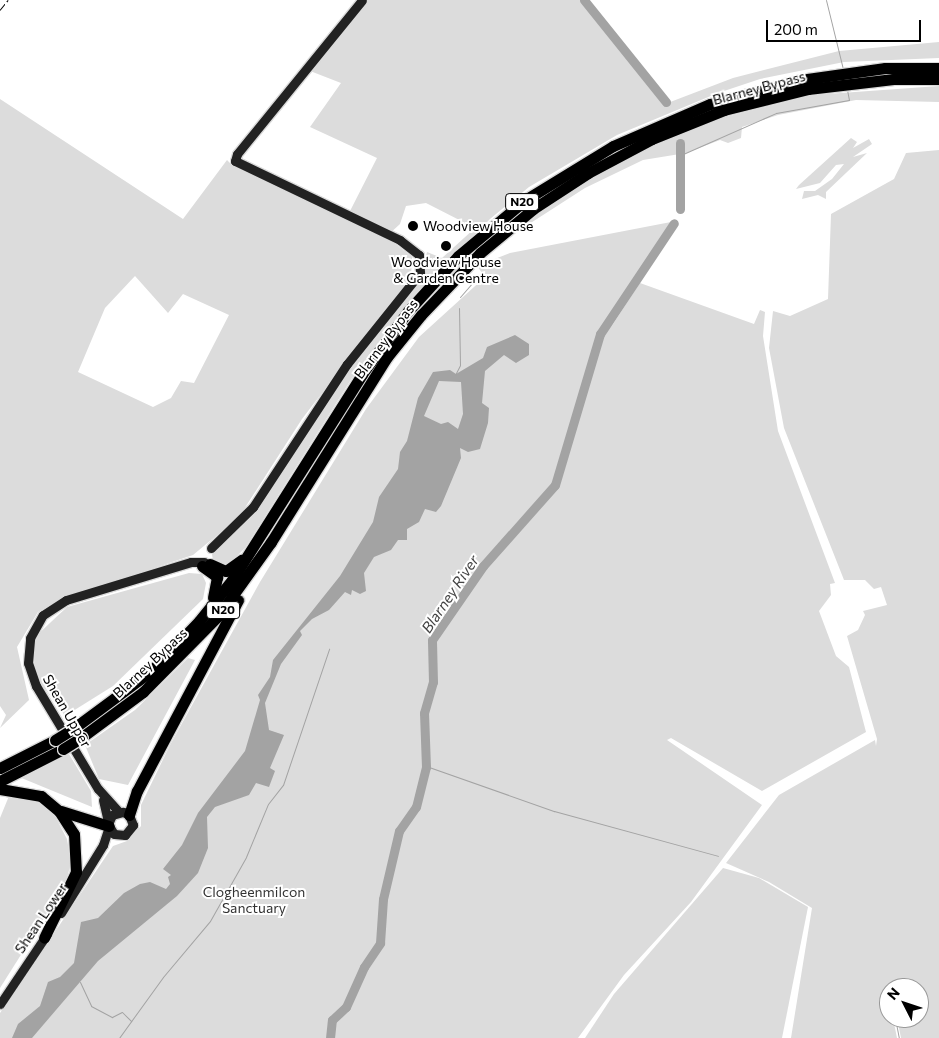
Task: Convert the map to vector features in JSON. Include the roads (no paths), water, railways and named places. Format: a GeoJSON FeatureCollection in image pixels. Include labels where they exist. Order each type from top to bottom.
{"type":"FeatureCollection","features":[{"type":"Feature","properties":{"kind":"highway","name":"Blarney Bypass"},"geometry":{"type":"LineString","coordinates":[[0,768],[55,740],[74,728],[151,671],[199,621],[251,551],[362,374],[408,311],[458,256],[525,200],[613,146],[710,104],[800,80],[885,68],[939,68]]}},
{"type":"Feature","properties":{"kind":"highway","name":"Blarney Bypass"},"geometry":{"type":"LineString","coordinates":[[0,781],[82,738],[143,692],[193,646],[240,588],[272,542],[387,357],[421,315],[480,253],[533,209],[588,173],[652,139],[724,110],[808,89],[893,78],[939,79]]}},
{"type":"Feature","properties":{"kind":"highway"},"geometry":{"type":"LineString","coordinates":[[124,813],[272,542]]}},
{"type":"Feature","properties":{"kind":"highway"},"geometry":{"type":"LineString","coordinates":[[203,564],[229,570],[251,551]]}},
{"type":"Feature","properties":{"kind":"highway"},"geometry":{"type":"LineString","coordinates":[[199,621],[218,584],[216,575],[203,564]]}},
{"type":"Feature","properties":{"kind":"highway"},"geometry":{"type":"LineString","coordinates":[[0,789],[41,796],[59,811],[74,834],[76,872],[44,938]]}},
{"type":"Feature","properties":{"kind":"highway"},"geometry":{"type":"LineString","coordinates":[[59,811],[97,825],[109,825]]}},
{"type":"Feature","properties":{"kind":"street"},"geometry":{"type":"LineString","coordinates":[[211,548],[253,507],[347,364],[420,273],[419,255],[400,240],[235,162],[237,154],[362,0]]}},
{"type":"Feature","properties":{"kind":"street","name":"Shean Upper"},"geometry":{"type":"LineString","coordinates":[[116,835],[109,825],[98,789],[30,674],[27,654],[33,630],[46,612],[66,600],[182,566],[203,564]]}},
{"type":"Feature","properties":{"kind":"street","name":"Shean Upper"},"geometry":{"type":"LineString","coordinates":[[98,789],[124,813]]}},
{"type":"Feature","properties":{"kind":"street"},"geometry":{"type":"LineString","coordinates":[[109,825],[124,813]]}},
{"type":"Feature","properties":{"kind":"street","name":"Shean Lower"},"geometry":{"type":"LineString","coordinates":[[0,1004],[88,872],[116,835],[130,831],[133,824],[124,813]]}},
{"type":"Feature","properties":{"kind":"street","name":"Shean Lower"},"geometry":{"type":"LineString","coordinates":[[88,872],[109,825]]}},
{"type":"Feature","properties":{"kind":"waterway","name":"Blarney River"},"geometry":{"type":"LineString","coordinates":[[584,0],[666,102]]}},
{"type":"Feature","properties":{"kind":"waterway"},"geometry":{"type":"LineString","coordinates":[[826,0],[843,69]]}},
{"type":"Feature","properties":{"kind":"waterway"},"geometry":{"type":"LineString","coordinates":[[683,154],[776,113],[849,100],[847,90]]}},
{"type":"Feature","properties":{"kind":"waterway","name":"Blarney River"},"geometry":{"type":"LineString","coordinates":[[680,143],[680,209]]}},
{"type":"Feature","properties":{"kind":"waterway","name":"Blarney River"},"geometry":{"type":"LineString","coordinates":[[330,1038],[332,1020],[346,1007],[364,967],[380,943],[383,899],[399,831],[416,807],[426,767],[424,713],[433,682],[432,640],[483,566],[555,485],[600,334],[674,223]]}},
{"type":"Feature","properties":{"kind":"waterway"},"geometry":{"type":"LineString","coordinates":[[460,297],[478,276]]}},
{"type":"Feature","properties":{"kind":"waterway"},"geometry":{"type":"LineString","coordinates":[[455,375],[460,365],[459,308]]}},
{"type":"Feature","properties":{"kind":"waterway"},"geometry":{"type":"LineString","coordinates":[[119,1038],[163,977],[210,921],[246,857],[268,804],[283,785],[329,649]]}},
{"type":"Feature","properties":{"kind":"waterway"},"geometry":{"type":"LineString","coordinates":[[426,766],[554,811],[718,856]]}},
{"type":"Feature","properties":{"kind":"waterway"},"geometry":{"type":"LineString","coordinates":[[80,982],[91,1006],[112,1017],[122,1012],[131,1021]]}},
{"type":"Feature","properties":{"kind":"waterway"},"geometry":{"type":"LineString","coordinates":[[897,1028],[899,1038]]}},
{"type":"Feature","properties":{"kind":"railway"},"geometry":{"type":"LineString","coordinates":[[0,10],[8,0]]}},
{"type":"Feature","properties":{"kind":"place","name":"Woodview House"},"geometry":{"type":"Point","coordinates":[413,226]}},
{"type":"Feature","properties":{"kind":"place","name":"Woodview House & Garden Centre"},"geometry":{"type":"Point","coordinates":[446,246]}},
{"type":"Feature","properties":{"kind":"park label","name":"Clogheenmilcon Sanctuary"},"geometry":{"type":"Point","coordinates":[254,900]}}]}
